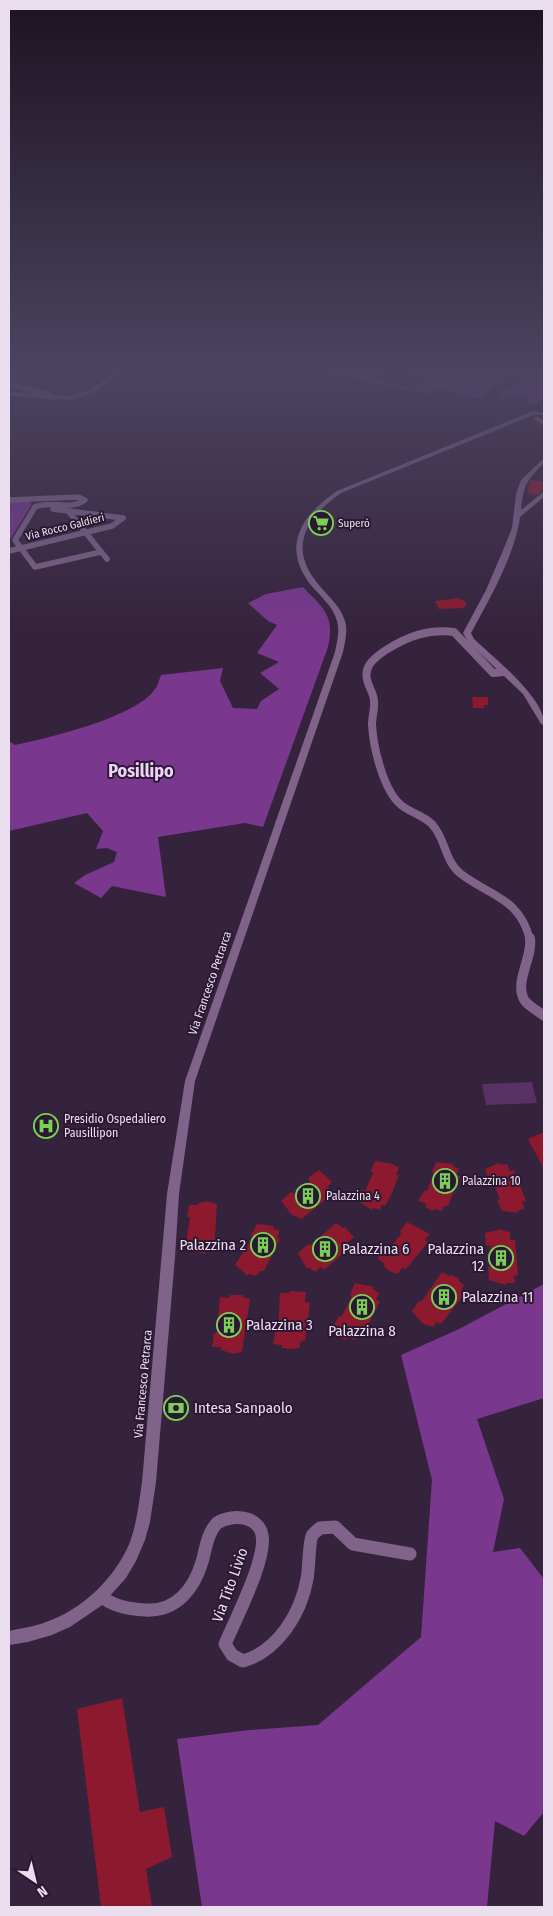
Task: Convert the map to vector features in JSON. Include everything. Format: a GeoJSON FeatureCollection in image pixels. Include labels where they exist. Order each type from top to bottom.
{"type":"FeatureCollection","features":[{"type":"Feature","properties":{"kind":"street","name":"Via Francesco Petrarca"},"geometry":{"type":"LineString","coordinates":[[9,1638],[40,1633],[56,1627],[88,1609],[114,1583],[132,1554],[140,1532],[145,1513],[174,1188],[190,1081],[338,652],[343,630],[335,608],[314,584],[303,566],[298,552],[299,540],[304,526],[322,504],[339,492],[420,459]]}},
{"type":"Feature","properties":{"kind":"street"},"geometry":{"type":"LineString","coordinates":[[544,460],[524,480],[518,494],[518,516],[510,544],[490,590],[467,632],[471,640],[529,697],[544,722]]}},
{"type":"Feature","properties":{"kind":"street"},"geometry":{"type":"LineString","coordinates":[[532,471],[544,469]]}},
{"type":"Feature","properties":{"kind":"street"},"geometry":{"type":"LineString","coordinates":[[518,494],[542,496]]}},
{"type":"Feature","properties":{"kind":"street"},"geometry":{"type":"LineString","coordinates":[[518,516],[542,496]]}},
{"type":"Feature","properties":{"kind":"street"},"geometry":{"type":"LineString","coordinates":[[9,500],[78,498],[85,500],[76,505],[45,504],[35,507],[16,537],[16,542],[20,549],[35,567],[102,552]]}},
{"type":"Feature","properties":{"kind":"street"},"geometry":{"type":"LineString","coordinates":[[35,507],[69,512],[107,558]]}},
{"type":"Feature","properties":{"kind":"street","name":"Via Rocco Galdieri"},"geometry":{"type":"LineString","coordinates":[[9,552],[115,525],[123,518],[69,512]]}},
{"type":"Feature","properties":{"kind":"street"},"geometry":{"type":"LineString","coordinates":[[504,672],[494,673],[454,632],[424,632],[406,639],[384,652],[369,664],[366,676],[374,700],[372,713],[377,756],[391,789],[398,802],[432,824],[443,842],[452,865],[459,873],[499,894],[519,915],[528,932],[530,942],[530,954],[524,969],[523,996],[528,1003],[544,1016]]}},
{"type":"Feature","properties":{"kind":"street","name":"Via Tito Livio"},"geometry":{"type":"LineString","coordinates":[[102,1597],[113,1606],[148,1611],[178,1603],[190,1591],[202,1564],[211,1531],[219,1521],[230,1518],[248,1518],[259,1526],[263,1539],[259,1560],[225,1644],[232,1655],[243,1661],[257,1657],[284,1632],[302,1602],[310,1570],[311,1536],[320,1528],[335,1527],[353,1544],[410,1554]]}},
{"type":"Feature","properties":{"kind":"shaded area"},"geometry":{"type":"Polygon","coordinates":[[[29,501],[32,504],[11,538],[9,538],[9,502],[29,501]]]}},
{"type":"Feature","properties":{"kind":"shaded area"},"geometry":{"type":"Polygon","coordinates":[[[303,587],[326,613],[329,620],[330,636],[328,647],[263,827],[245,823],[158,837],[166,897],[112,886],[101,898],[74,883],[85,875],[114,862],[117,852],[107,848],[96,849],[103,831],[87,813],[9,831],[9,741],[15,745],[69,732],[130,709],[145,699],[156,687],[161,675],[223,668],[220,681],[233,708],[257,709],[261,701],[279,689],[260,673],[279,662],[257,653],[277,625],[268,621],[248,603],[266,594],[303,587]]]}},
{"type":"Feature","properties":{"kind":"shaded area"},"geometry":{"type":"Polygon","coordinates":[[[532,1082],[537,1103],[486,1105],[482,1084],[532,1082]]]}},
{"type":"Feature","properties":{"kind":"shaded area"},"geometry":{"type":"Polygon","coordinates":[[[544,1284],[544,1398],[477,1419],[504,1499],[493,1552],[520,1548],[544,1579],[544,1812],[524,1836],[495,1821],[487,1907],[202,1907],[177,1739],[249,1730],[318,1725],[421,1637],[432,1480],[401,1355],[459,1329],[544,1284]]]}},
{"type":"Feature","properties":{"kind":"building"},"geometry":{"type":"Polygon","coordinates":[[[531,480],[544,482],[541,492],[537,495],[527,493],[531,480]]]}},
{"type":"Feature","properties":{"kind":"building"},"geometry":{"type":"Polygon","coordinates":[[[460,598],[464,600],[467,606],[464,606],[464,608],[439,609],[435,601],[460,598]]]}},
{"type":"Feature","properties":{"kind":"building"},"geometry":{"type":"Polygon","coordinates":[[[472,697],[488,697],[488,705],[484,705],[484,708],[473,708],[472,697]]]}},
{"type":"Feature","properties":{"kind":"building"},"geometry":{"type":"Polygon","coordinates":[[[544,1132],[544,1169],[528,1139],[544,1132]]]}},
{"type":"Feature","properties":{"kind":"building"},"geometry":{"type":"Polygon","coordinates":[[[375,1161],[394,1164],[399,1167],[396,1175],[399,1175],[392,1193],[385,1206],[382,1204],[380,1210],[373,1208],[372,1210],[358,1201],[362,1190],[365,1191],[373,1173],[371,1171],[375,1161]]]}},
{"type":"Feature","properties":{"kind":"building","name":"Palazzina 10"},"geometry":{"type":"Polygon","coordinates":[[[436,1162],[453,1164],[453,1166],[459,1169],[456,1175],[460,1176],[448,1206],[444,1206],[442,1211],[435,1209],[433,1211],[425,1207],[427,1204],[418,1201],[424,1191],[427,1191],[434,1174],[432,1172],[436,1162]]]}},
{"type":"Feature","properties":{"kind":"building"},"geometry":{"type":"Polygon","coordinates":[[[499,1163],[501,1165],[507,1164],[510,1171],[514,1170],[526,1201],[522,1202],[525,1208],[518,1211],[518,1213],[502,1211],[497,1200],[500,1199],[492,1180],[489,1180],[485,1169],[499,1163]]]}},
{"type":"Feature","properties":{"kind":"building","name":"Palazzina 4"},"geometry":{"type":"Polygon","coordinates":[[[319,1170],[332,1182],[327,1187],[334,1192],[302,1219],[292,1215],[281,1201],[291,1192],[294,1194],[310,1181],[308,1178],[319,1170]]]}},
{"type":"Feature","properties":{"kind":"building"},"geometry":{"type":"Polygon","coordinates":[[[209,1201],[217,1204],[214,1252],[205,1252],[205,1254],[185,1249],[190,1217],[187,1217],[189,1205],[198,1205],[198,1203],[209,1201]]]}},
{"type":"Feature","properties":{"kind":"building"},"geometry":{"type":"Polygon","coordinates":[[[407,1222],[430,1234],[425,1240],[428,1242],[406,1269],[402,1268],[398,1274],[389,1271],[383,1265],[385,1264],[377,1258],[385,1248],[388,1250],[401,1234],[400,1231],[407,1222]]]}},
{"type":"Feature","properties":{"kind":"building","name":"Palazzina 6"},"geometry":{"type":"Polygon","coordinates":[[[336,1223],[343,1228],[345,1227],[354,1237],[348,1242],[352,1245],[324,1270],[320,1267],[316,1272],[309,1268],[307,1269],[298,1253],[308,1244],[311,1245],[336,1223]]]}},
{"type":"Feature","properties":{"kind":"building","name":"Palazzina 2"},"geometry":{"type":"Polygon","coordinates":[[[257,1224],[274,1226],[273,1228],[280,1231],[277,1238],[280,1239],[264,1271],[260,1271],[256,1276],[249,1274],[248,1276],[235,1265],[253,1237],[251,1235],[257,1224]]]}},
{"type":"Feature","properties":{"kind":"building","name":"Palazzina 12"},"geometry":{"type":"Polygon","coordinates":[[[502,1229],[510,1232],[510,1240],[515,1240],[518,1275],[514,1276],[515,1283],[507,1283],[506,1285],[489,1280],[488,1267],[492,1266],[490,1245],[486,1246],[485,1233],[502,1229]]]}},
{"type":"Feature","properties":{"kind":"building","name":"Palazzina 11"},"geometry":{"type":"Polygon","coordinates":[[[442,1272],[459,1278],[458,1280],[464,1285],[461,1290],[465,1293],[441,1324],[437,1322],[433,1327],[423,1324],[412,1311],[419,1301],[422,1301],[442,1272]]]}},
{"type":"Feature","properties":{"kind":"building","name":"Palazzina 8"},"geometry":{"type":"Polygon","coordinates":[[[355,1283],[374,1287],[373,1289],[379,1293],[376,1300],[380,1301],[363,1335],[359,1334],[355,1340],[348,1337],[346,1340],[338,1337],[339,1333],[332,1329],[338,1317],[342,1316],[352,1296],[350,1295],[355,1283]]]}},
{"type":"Feature","properties":{"kind":"building"},"geometry":{"type":"Polygon","coordinates":[[[290,1291],[306,1292],[305,1302],[310,1303],[305,1341],[301,1341],[299,1348],[291,1349],[273,1344],[276,1329],[278,1329],[280,1293],[289,1293],[290,1291]]]}},
{"type":"Feature","properties":{"kind":"building","name":"Palazzina 3"},"geometry":{"type":"Polygon","coordinates":[[[230,1295],[242,1295],[250,1299],[242,1352],[233,1354],[221,1350],[221,1347],[212,1347],[214,1334],[217,1332],[220,1297],[229,1298],[230,1295]]]}},
{"type":"Feature","properties":{"kind":"building"},"geometry":{"type":"Polygon","coordinates":[[[122,1698],[140,1812],[164,1807],[172,1857],[146,1869],[152,1907],[101,1907],[77,1709],[122,1698]]]}},
{"type":"Feature","properties":{"kind":"place","name":"Superò"},"geometry":{"type":"Point","coordinates":[321,523]}},
{"type":"Feature","properties":{"kind":"place","name":"Presidio Ospedaliero Pausillipon"},"geometry":{"type":"Point","coordinates":[46,1126]}},
{"type":"Feature","properties":{"kind":"place","name":"Palazzina 10"},"geometry":{"type":"Point","coordinates":[445,1181]}},
{"type":"Feature","properties":{"kind":"place","name":"Palazzina 4"},"geometry":{"type":"Point","coordinates":[308,1196]}},
{"type":"Feature","properties":{"kind":"place","name":"Palazzina 2"},"geometry":{"type":"Point","coordinates":[263,1245]}},
{"type":"Feature","properties":{"kind":"place","name":"Palazzina 6"},"geometry":{"type":"Point","coordinates":[325,1249]}},
{"type":"Feature","properties":{"kind":"place","name":"Palazzina 12"},"geometry":{"type":"Point","coordinates":[501,1258]}},
{"type":"Feature","properties":{"kind":"place","name":"Palazzina 11"},"geometry":{"type":"Point","coordinates":[444,1297]}},
{"type":"Feature","properties":{"kind":"place","name":"Palazzina 8"},"geometry":{"type":"Point","coordinates":[362,1307]}},
{"type":"Feature","properties":{"kind":"place","name":"Palazzina 3"},"geometry":{"type":"Point","coordinates":[229,1325]}},
{"type":"Feature","properties":{"kind":"place","name":"Intesa Sanpaolo"},"geometry":{"type":"Point","coordinates":[176,1408]}},
{"type":"Feature","properties":{"kind":"district","name":"Posillipo"},"geometry":{"type":"Point","coordinates":[141,771]}}]}
